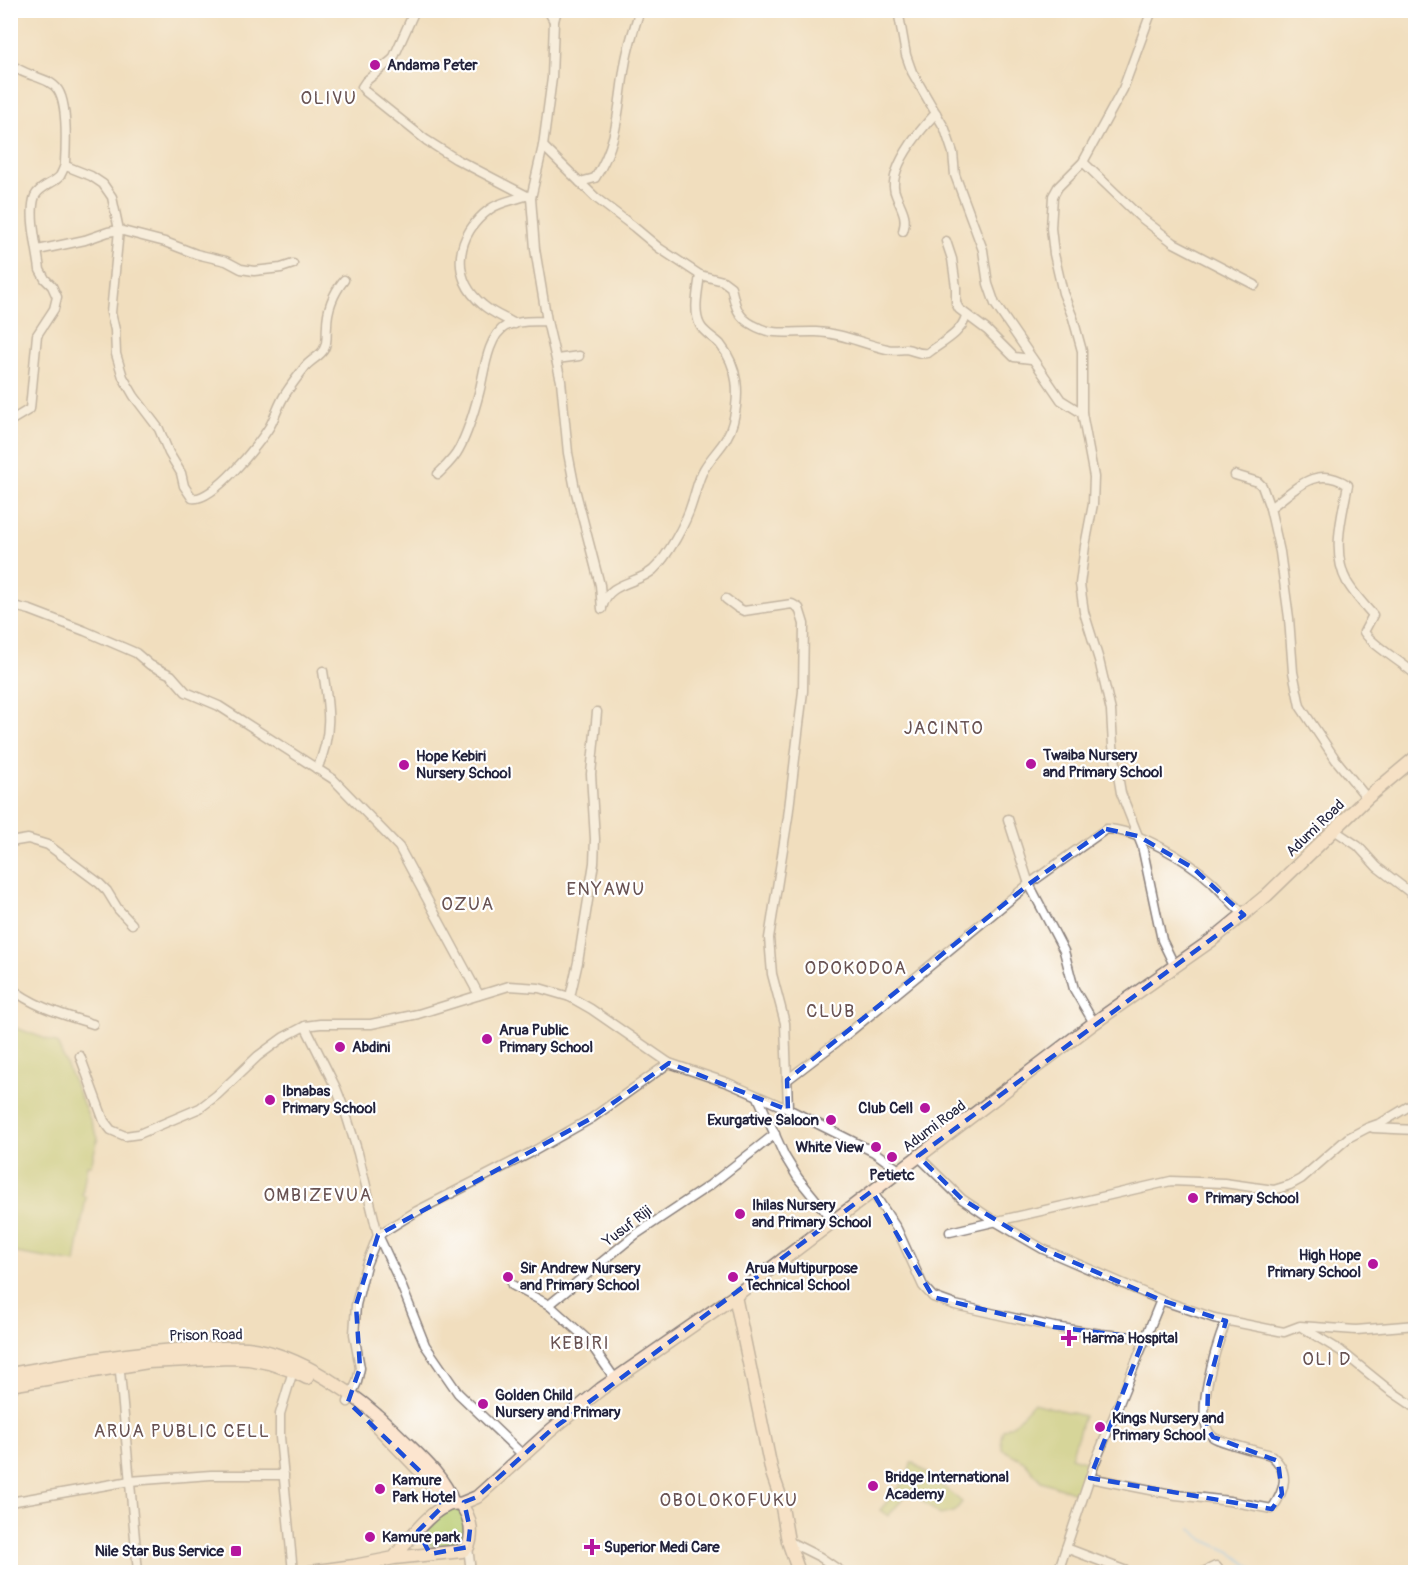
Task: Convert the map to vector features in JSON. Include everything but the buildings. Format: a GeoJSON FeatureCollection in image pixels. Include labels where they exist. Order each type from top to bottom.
{"type":"FeatureCollection","features":[{"type":"Feature","properties":{"kind":"main road","name":"Adumi Road"},"geometry":{"type":"LineString","coordinates":[[394,1558],[426,1521],[477,1497],[550,1431],[615,1379],[735,1296],[1094,1023],[1175,967],[1244,915],[1367,798],[1416,757]]}},
{"type":"Feature","properties":{"kind":"main road"},"geometry":{"type":"LineString","coordinates":[[735,1296],[788,1541],[799,1572]]}},
{"type":"Feature","properties":{"kind":"main road","name":"Prison Road"},"geometry":{"type":"LineString","coordinates":[[10,1385],[119,1360],[146,1351],[247,1348],[291,1360],[330,1380],[456,1507]]}},
{"type":"Feature","properties":{"kind":"main road","name":"Prison Road"},"geometry":{"type":"LineString","coordinates":[[10,1374],[119,1360],[148,1362],[249,1359],[293,1371],[349,1399]]}},
{"type":"Feature","properties":{"kind":"main road"},"geometry":{"type":"LineString","coordinates":[[310,1572],[354,1569],[394,1558],[452,1553],[468,1547],[471,1535],[456,1507]]}},
{"type":"Feature","properties":{"kind":"main road"},"geometry":{"type":"LineString","coordinates":[[418,1531],[423,1546],[430,1554]]}},
{"type":"Feature","properties":{"kind":"street"},"geometry":{"type":"LineString","coordinates":[[415,10],[393,59],[366,81],[363,87],[366,92],[426,140],[528,197]]}},
{"type":"Feature","properties":{"kind":"street"},"geometry":{"type":"LineString","coordinates":[[548,10],[554,21]]}},
{"type":"Feature","properties":{"kind":"street"},"geometry":{"type":"LineString","coordinates":[[557,10],[554,21],[552,78],[543,146],[528,197],[547,321],[557,359],[568,453],[600,585],[602,609],[607,594],[613,589],[643,578],[661,561],[689,514],[704,468],[723,445],[733,423],[737,395],[736,376],[732,362],[725,351],[700,325],[697,294],[700,275]]}},
{"type":"Feature","properties":{"kind":"street"},"geometry":{"type":"LineString","coordinates":[[580,182],[595,178],[608,157],[620,114],[627,56],[640,10]]}},
{"type":"Feature","properties":{"kind":"street"},"geometry":{"type":"LineString","coordinates":[[898,10],[906,55],[912,72],[945,129],[953,153],[955,175],[983,250],[988,284],[995,304],[1061,400],[1082,413]]}},
{"type":"Feature","properties":{"kind":"street"},"geometry":{"type":"LineString","coordinates":[[1152,11],[1124,89],[1083,162],[1058,187],[1053,196],[1051,228],[1061,283],[1082,351],[1082,413],[1095,492],[1080,584],[1083,603],[1111,711],[1113,746],[1121,793],[1142,846],[1162,940],[1175,967]]}},
{"type":"Feature","properties":{"kind":"street"},"geometry":{"type":"LineString","coordinates":[[10,63],[19,71],[48,82],[59,92],[64,105],[66,166],[59,177],[39,190],[33,206],[40,270],[57,297],[54,309],[37,335],[30,409],[10,421]]}},
{"type":"Feature","properties":{"kind":"street"},"geometry":{"type":"LineString","coordinates":[[903,231],[906,220],[904,210],[895,195],[894,185],[897,172],[916,135],[936,113]]}},
{"type":"Feature","properties":{"kind":"street"},"geometry":{"type":"LineString","coordinates":[[543,146],[596,198],[659,248],[700,275],[723,281],[731,287],[736,309],[752,325],[773,332],[790,334],[815,332],[842,335],[884,349],[906,349],[922,354],[928,353],[959,330],[966,316]]}},
{"type":"Feature","properties":{"kind":"street"},"geometry":{"type":"LineString","coordinates":[[1083,162],[1139,216],[1174,243],[1255,285]]}},
{"type":"Feature","properties":{"kind":"street"},"geometry":{"type":"LineString","coordinates":[[66,166],[91,176],[103,184],[112,197],[120,230],[111,313],[115,330],[116,354],[123,376],[134,396],[159,429],[181,473],[183,486],[188,494],[198,500],[226,479],[242,461],[269,427],[286,393],[305,367],[312,358],[323,352],[326,344],[327,315],[330,303],[344,280]]}},
{"type":"Feature","properties":{"kind":"street"},"geometry":{"type":"LineString","coordinates":[[515,324],[483,306],[476,298],[463,277],[459,260],[462,246],[479,220],[491,208],[528,197]]}},
{"type":"Feature","properties":{"kind":"street"},"geometry":{"type":"LineString","coordinates":[[38,250],[120,230],[226,261],[241,269],[254,271],[281,268],[293,264]]}},
{"type":"Feature","properties":{"kind":"street"},"geometry":{"type":"LineString","coordinates":[[946,241],[952,259],[956,303],[959,309],[987,330],[1014,357],[1031,359]]}},
{"type":"Feature","properties":{"kind":"street"},"geometry":{"type":"LineString","coordinates":[[438,474],[450,464],[458,451],[480,391],[487,359],[497,334],[505,327],[515,324],[547,321]]}},
{"type":"Feature","properties":{"kind":"street"},"geometry":{"type":"LineString","coordinates":[[557,359],[579,356]]}},
{"type":"Feature","properties":{"kind":"street"},"geometry":{"type":"LineString","coordinates":[[1235,475],[1258,482],[1262,486],[1270,508],[1280,552],[1297,699],[1314,729],[1367,798]]}},
{"type":"Feature","properties":{"kind":"street"},"geometry":{"type":"LineString","coordinates":[[1270,508],[1310,479],[1320,476],[1329,476],[1348,485],[1339,537],[1340,560],[1347,582],[1373,615],[1364,632],[1374,643],[1402,662],[1416,675]]}},
{"type":"Feature","properties":{"kind":"street"},"geometry":{"type":"LineString","coordinates":[[726,599],[744,611],[792,604],[799,608],[804,624],[803,691],[799,736],[769,938],[772,974],[785,1023],[788,1109]]}},
{"type":"Feature","properties":{"kind":"street"},"geometry":{"type":"LineString","coordinates":[[10,605],[68,624],[136,653],[150,665],[171,675],[186,692],[219,706],[333,779],[399,847],[420,882],[479,995]]}},
{"type":"Feature","properties":{"kind":"street"},"geometry":{"type":"LineString","coordinates":[[317,769],[328,739],[330,720],[323,671]]}},
{"type":"Feature","properties":{"kind":"street"},"geometry":{"type":"LineString","coordinates":[[570,998],[578,962],[594,856],[591,774],[597,712]]}},
{"type":"Feature","properties":{"kind":"street"},"geometry":{"type":"LineString","coordinates":[[1008,819],[1029,884],[1064,951],[1074,988],[1094,1023]]}},
{"type":"Feature","properties":{"kind":"street"},"geometry":{"type":"LineString","coordinates":[[787,1080],[846,1035],[1029,884],[1106,829],[1137,836],[1155,845],[1209,879],[1244,915]]}},
{"type":"Feature","properties":{"kind":"street"},"geometry":{"type":"LineString","coordinates":[[1334,830],[1358,846],[1377,867],[1416,897]]}},
{"type":"Feature","properties":{"kind":"street"},"geometry":{"type":"LineString","coordinates":[[10,842],[28,839],[48,845],[99,883],[132,924]]}},
{"type":"Feature","properties":{"kind":"street"},"geometry":{"type":"LineString","coordinates":[[80,1056],[104,1121],[111,1130],[125,1136],[139,1134],[200,1108],[258,1056],[284,1037],[305,1026],[371,1024],[418,1014],[509,986],[539,988],[570,998],[636,1039],[669,1063],[728,1083],[788,1109],[873,1152],[899,1170]]}},
{"type":"Feature","properties":{"kind":"street"},"geometry":{"type":"LineString","coordinates":[[10,987],[20,996],[39,1005],[93,1024]]}},
{"type":"Feature","properties":{"kind":"street"},"geometry":{"type":"LineString","coordinates":[[305,1026],[345,1111],[378,1235],[425,1345],[458,1393],[523,1455]]}},
{"type":"Feature","properties":{"kind":"street"},"geometry":{"type":"LineString","coordinates":[[349,1399],[360,1368],[354,1334],[356,1305],[366,1265],[378,1235],[417,1211],[534,1151],[592,1118],[669,1063]]}},
{"type":"Feature","properties":{"kind":"street"},"geometry":{"type":"LineString","coordinates":[[758,1096],[784,1155],[798,1178],[833,1221]]}},
{"type":"Feature","properties":{"kind":"street"},"geometry":{"type":"LineString","coordinates":[[950,1232],[1171,1181],[1224,1183],[1274,1190],[1301,1179],[1348,1138],[1391,1118],[1416,1102]]}},
{"type":"Feature","properties":{"kind":"street"},"geometry":{"type":"LineString","coordinates":[[1367,1128],[1416,1130]]}},
{"type":"Feature","properties":{"kind":"street","name":"Yusuf Riji"},"geometry":{"type":"LineString","coordinates":[[549,1305],[635,1235],[710,1185],[775,1134]]}},
{"type":"Feature","properties":{"kind":"street"},"geometry":{"type":"LineString","coordinates":[[918,1156],[962,1199],[993,1221],[1043,1249],[1161,1300],[1214,1318],[1284,1332],[1300,1326],[1356,1330],[1416,1325]]}},
{"type":"Feature","properties":{"kind":"street"},"geometry":{"type":"LineString","coordinates":[[872,1191],[897,1229],[923,1286],[933,1297],[955,1305],[1054,1327],[1144,1338]]}},
{"type":"Feature","properties":{"kind":"street"},"geometry":{"type":"LineString","coordinates":[[512,1285],[549,1305],[588,1340],[615,1379]]}},
{"type":"Feature","properties":{"kind":"street"},"geometry":{"type":"LineString","coordinates":[[1058,1572],[1090,1478],[1161,1300]]}},
{"type":"Feature","properties":{"kind":"street"},"geometry":{"type":"LineString","coordinates":[[1090,1478],[1176,1495],[1272,1509],[1282,1494],[1284,1480],[1278,1461],[1271,1455],[1213,1437],[1207,1428],[1205,1409],[1208,1386],[1216,1348],[1226,1321]]}},
{"type":"Feature","properties":{"kind":"street"},"geometry":{"type":"LineString","coordinates":[[1300,1326],[1341,1351],[1388,1389],[1416,1408]]}},
{"type":"Feature","properties":{"kind":"street"},"geometry":{"type":"LineString","coordinates":[[119,1360],[138,1572]]}},
{"type":"Feature","properties":{"kind":"street"},"geometry":{"type":"LineString","coordinates":[[293,1371],[280,1414],[280,1437],[293,1572]]}},
{"type":"Feature","properties":{"kind":"street"},"geometry":{"type":"LineString","coordinates":[[10,1502],[130,1481],[211,1474],[284,1475]]}},
{"type":"Feature","properties":{"kind":"street"},"geometry":{"type":"LineString","coordinates":[[788,1541],[820,1557],[842,1572]]}},
{"type":"Feature","properties":{"kind":"street"},"geometry":{"type":"LineString","coordinates":[[468,1547],[471,1572]]}},
{"type":"Feature","properties":{"kind":"street"},"geometry":{"type":"LineString","coordinates":[[1066,1548],[1129,1572]]}},
{"type":"Feature","properties":{"kind":"street"},"geometry":{"type":"LineString","coordinates":[[1203,1572],[1216,1566],[1221,1572]]}},
{"type":"Feature","properties":{"kind":"highlighted area"},"geometry":{"type":"Polygon","coordinates":[[[1106,829],[1138,836],[1193,868],[1244,915],[918,1156],[962,1199],[1043,1249],[1161,1300],[1226,1321],[1208,1386],[1207,1428],[1213,1437],[1278,1461],[1282,1494],[1272,1509],[1090,1478],[1144,1338],[1054,1327],[933,1297],[872,1191],[550,1431],[477,1497],[464,1502],[470,1529],[468,1547],[430,1554],[418,1531],[443,1506],[427,1478],[348,1402],[360,1368],[356,1305],[378,1235],[592,1118],[669,1063],[788,1110],[787,1080],[1029,884],[1106,829]]]}},
{"type":"Feature","properties":{"kind":"green space"},"geometry":{"type":"Polygon","coordinates":[[[11,1026],[57,1043],[98,1138],[91,1165],[87,1165],[82,1195],[86,1197],[75,1263],[11,1252],[11,1026]]]}},
{"type":"Feature","properties":{"kind":"green space"},"geometry":{"type":"Polygon","coordinates":[[[1033,1403],[1084,1416],[1071,1457],[1091,1463],[1081,1495],[1041,1481],[1024,1461],[1002,1449],[1003,1430],[1014,1424],[1033,1403]]]}},
{"type":"Feature","properties":{"kind":"green space"},"geometry":{"type":"Polygon","coordinates":[[[911,1463],[914,1463],[962,1502],[954,1512],[940,1515],[910,1491],[888,1516],[880,1510],[907,1476],[911,1463]]]}},
{"type":"Feature","properties":{"kind":"green space"},"geometry":{"type":"Polygon","coordinates":[[[452,1506],[466,1514],[465,1541],[448,1547],[430,1545],[426,1537],[426,1527],[452,1506]]]}},
{"type":"Feature","properties":{"kind":"waterway"},"geometry":{"type":"LineString","coordinates":[[1191,1529],[1204,1540],[1231,1552],[1257,1572]]}},
{"type":"Feature","properties":{"kind":"place","name":"Andama Peter"},"geometry":{"type":"Point","coordinates":[375,65]}},
{"type":"Feature","properties":{"kind":"place","name":"Twaiba Nursery and Primary School"},"geometry":{"type":"Point","coordinates":[1031,764]}},
{"type":"Feature","properties":{"kind":"place","name":"Hope Kebiri Nursery School"},"geometry":{"type":"Point","coordinates":[404,765]}},
{"type":"Feature","properties":{"kind":"place","name":"Arua Public Primary School"},"geometry":{"type":"Point","coordinates":[487,1039]}},
{"type":"Feature","properties":{"kind":"place","name":"Abdini"},"geometry":{"type":"Point","coordinates":[340,1047]}},
{"type":"Feature","properties":{"kind":"place","name":"Ibnabas Primary School"},"geometry":{"type":"Point","coordinates":[270,1100]}},
{"type":"Feature","properties":{"kind":"place","name":"Club Cell"},"geometry":{"type":"Point","coordinates":[925,1108]}},
{"type":"Feature","properties":{"kind":"place","name":"Exurgative Saloon"},"geometry":{"type":"Point","coordinates":[831,1120]}},
{"type":"Feature","properties":{"kind":"place","name":"White View"},"geometry":{"type":"Point","coordinates":[876,1147]}},
{"type":"Feature","properties":{"kind":"place","name":"Petietc"},"geometry":{"type":"Point","coordinates":[892,1157]}},
{"type":"Feature","properties":{"kind":"place","name":"Primary School"},"geometry":{"type":"Point","coordinates":[1193,1198]}},
{"type":"Feature","properties":{"kind":"place","name":"Ihilas Nursery and Primary School"},"geometry":{"type":"Point","coordinates":[740,1214]}},
{"type":"Feature","properties":{"kind":"place","name":"High Hope Primary School"},"geometry":{"type":"Point","coordinates":[1373,1264]}},
{"type":"Feature","properties":{"kind":"place","name":"Sir Andrew Nursery and Primary School"},"geometry":{"type":"Point","coordinates":[508,1277]}},
{"type":"Feature","properties":{"kind":"place","name":"Arua Multipurpose Technical School"},"geometry":{"type":"Point","coordinates":[733,1277]}},
{"type":"Feature","properties":{"kind":"place","name":"Harma Hospital"},"geometry":{"type":"Point","coordinates":[1069,1338]}},
{"type":"Feature","properties":{"kind":"place","name":"Golden Child Nursery and Primary"},"geometry":{"type":"Point","coordinates":[483,1404]}},
{"type":"Feature","properties":{"kind":"place","name":"Kings Nursery and Primary School"},"geometry":{"type":"Point","coordinates":[1100,1427]}},
{"type":"Feature","properties":{"kind":"place","name":"Bridge International Academy"},"geometry":{"type":"Point","coordinates":[873,1486]}},
{"type":"Feature","properties":{"kind":"place","name":"Kamure Park Hotel"},"geometry":{"type":"Point","coordinates":[380,1489]}},
{"type":"Feature","properties":{"kind":"place","name":"Kamure park"},"geometry":{"type":"Point","coordinates":[370,1537]}},
{"type":"Feature","properties":{"kind":"place","name":"Superior Medi Care"},"geometry":{"type":"Point","coordinates":[592,1547]}},
{"type":"Feature","properties":{"kind":"place","name":"Nile Star Bus Service"},"geometry":{"type":"Point","coordinates":[236,1551]}},
{"type":"Feature","properties":{"kind":"district","name":"OLIVU"},"geometry":{"type":"Point","coordinates":[329,98]}},
{"type":"Feature","properties":{"kind":"district","name":"JACINTO"},"geometry":{"type":"Point","coordinates":[944,728]}},
{"type":"Feature","properties":{"kind":"district","name":"ENYAWU"},"geometry":{"type":"Point","coordinates":[606,889]}},
{"type":"Feature","properties":{"kind":"district","name":"OZUA"},"geometry":{"type":"Point","coordinates":[468,904]}},
{"type":"Feature","properties":{"kind":"district","name":"ODOKODOA"},"geometry":{"type":"Point","coordinates":[856,968]}},
{"type":"Feature","properties":{"kind":"district","name":"CLUB"},"geometry":{"type":"Point","coordinates":[831,1011]}},
{"type":"Feature","properties":{"kind":"district","name":"OMBIZEVUA"},"geometry":{"type":"Point","coordinates":[318,1195]}},
{"type":"Feature","properties":{"kind":"district","name":"KEBIRI"},"geometry":{"type":"Point","coordinates":[580,1343]}},
{"type":"Feature","properties":{"kind":"district","name":"OLI D"},"geometry":{"type":"Point","coordinates":[1327,1359]}},
{"type":"Feature","properties":{"kind":"district","name":"ARUA PUBLIC CELL"},"geometry":{"type":"Point","coordinates":[182,1431]}},
{"type":"Feature","properties":{"kind":"district","name":"OBOLOKOFUKU"},"geometry":{"type":"Point","coordinates":[729,1500]}}]}
